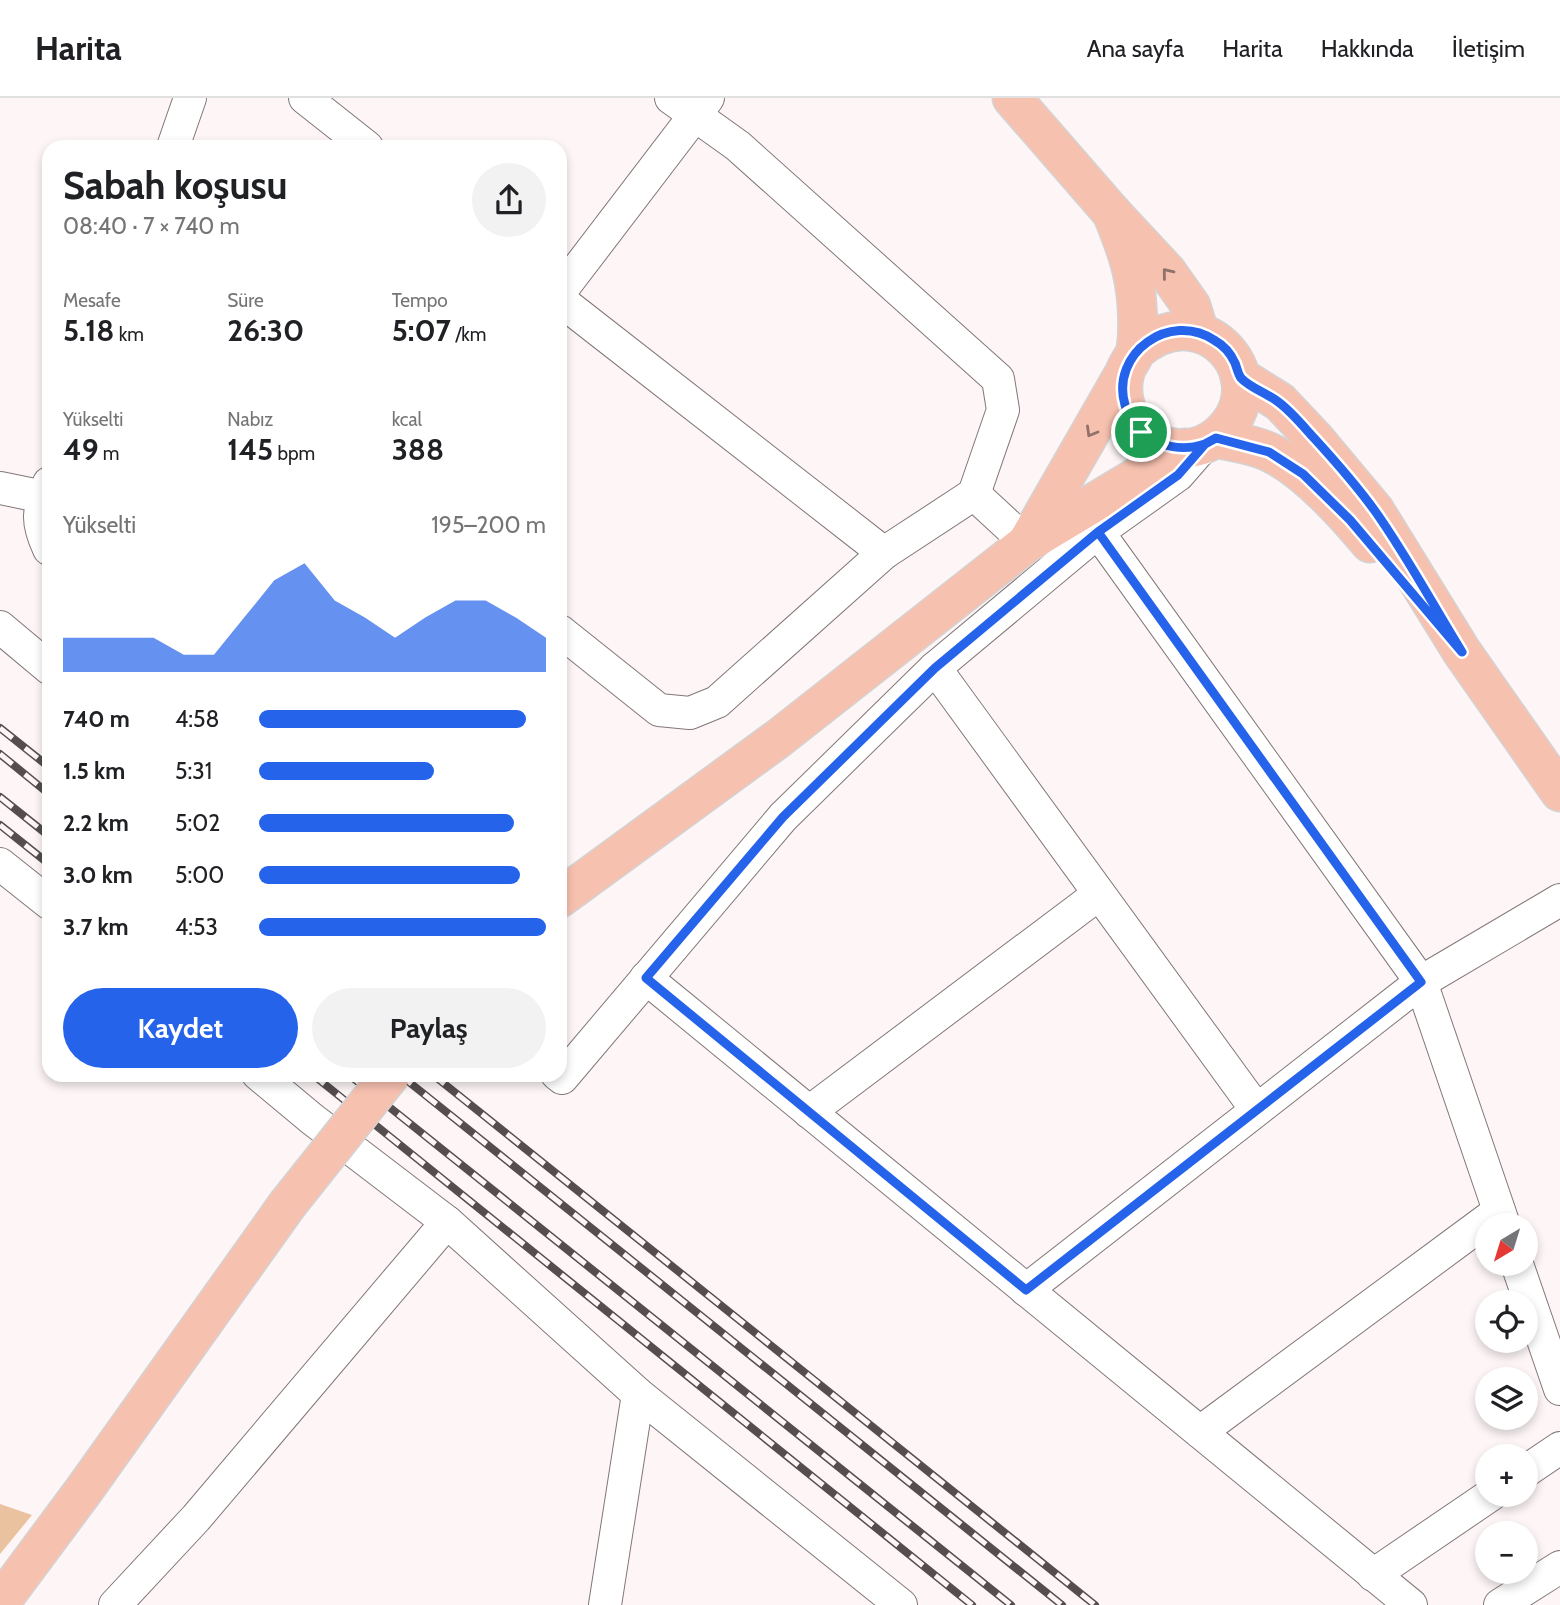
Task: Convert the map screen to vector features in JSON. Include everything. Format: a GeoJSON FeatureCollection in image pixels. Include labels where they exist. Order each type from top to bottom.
{"type":"FeatureCollection","features":[{"type":"Feature","properties":{"kind":"main road"},"geometry":{"type":"LineString","coordinates":[[1012,98],[1112,214],[1167,272],[1191,306],[1199,332]]}},
{"type":"Feature","properties":{"kind":"main road"},"geometry":{"type":"LineString","coordinates":[[1112,214],[1133,267],[1138,308],[1130,362],[1122,388],[1124,404],[1141,432],[1154,442],[1169,447],[1202,444],[1269,452],[1303,474],[1350,520],[1462,652]]}},
{"type":"Feature","properties":{"kind":"main road"},"geometry":{"type":"LineString","coordinates":[[567,893],[779,738],[1027,543],[1202,444],[1228,426],[1237,412],[1241,395],[1240,377],[1226,349],[1199,332],[1182,330],[1165,332],[1149,340],[1130,362],[1027,543]]}},
{"type":"Feature","properties":{"kind":"main road"},"geometry":{"type":"LineString","coordinates":[[1240,377],[1280,402],[1375,511],[1462,652],[1560,792]]}},
{"type":"Feature","properties":{"kind":"main road"},"geometry":{"type":"LineString","coordinates":[[0,1603],[70,1510],[287,1205],[385,1082]]}},
{"type":"Feature","properties":{"kind":"street"},"geometry":{"type":"LineString","coordinates":[[175,140],[190,98]]}},
{"type":"Feature","properties":{"kind":"street"},"geometry":{"type":"LineString","coordinates":[[304,98],[358,140]]}},
{"type":"Feature","properties":{"kind":"street"},"geometry":{"type":"LineString","coordinates":[[567,282],[691,104],[998,379],[1003,410],[974,494],[884,553],[716,702],[690,713],[659,710],[567,637]]}},
{"type":"Feature","properties":{"kind":"street"},"geometry":{"type":"LineString","coordinates":[[567,305],[884,553]]}},
{"type":"Feature","properties":{"kind":"street"},"geometry":{"type":"LineString","coordinates":[[567,1072],[783,817],[935,668],[1098,532],[1178,475],[1202,444]]}},
{"type":"Feature","properties":{"kind":"street"},"geometry":{"type":"LineString","coordinates":[[0,488],[42,490]]}},
{"type":"Feature","properties":{"kind":"street"},"geometry":{"type":"LineString","coordinates":[[974,494],[1027,543]]}},
{"type":"Feature","properties":{"kind":"street"},"geometry":{"type":"LineString","coordinates":[[42,502],[39,529],[42,535]]}},
{"type":"Feature","properties":{"kind":"street"},"geometry":{"type":"LineString","coordinates":[[1098,532],[1421,982],[1499,1213]]}},
{"type":"Feature","properties":{"kind":"street"},"geometry":{"type":"LineString","coordinates":[[0,627],[42,662]]}},
{"type":"Feature","properties":{"kind":"street"},"geometry":{"type":"LineString","coordinates":[[935,668],[1256,1109]]}},
{"type":"Feature","properties":{"kind":"street"},"geometry":{"type":"LineString","coordinates":[[0,864],[42,897]]}},
{"type":"Feature","properties":{"kind":"street"},"geometry":{"type":"LineString","coordinates":[[810,1112],[1099,894]]}},
{"type":"Feature","properties":{"kind":"street"},"geometry":{"type":"LineString","coordinates":[[1026,1290],[1421,982],[1560,900]]}},
{"type":"Feature","properties":{"kind":"street"},"geometry":{"type":"LineString","coordinates":[[646,978],[1411,1605]]}},
{"type":"Feature","properties":{"kind":"street"},"geometry":{"type":"LineString","coordinates":[[268,1082],[447,1222],[638,1394],[901,1605]]}},
{"type":"Feature","properties":{"kind":"street"},"geometry":{"type":"LineString","coordinates":[[115,1605],[196,1518],[447,1222]]}},
{"type":"Feature","properties":{"kind":"street"},"geometry":{"type":"LineString","coordinates":[[1200,1432],[1475,1236]]}},
{"type":"Feature","properties":{"kind":"street"},"geometry":{"type":"LineString","coordinates":[[1521,1276],[1560,1389]]}},
{"type":"Feature","properties":{"kind":"street"},"geometry":{"type":"LineString","coordinates":[[605,1605],[638,1394]]}},
{"type":"Feature","properties":{"kind":"street"},"geometry":{"type":"LineString","coordinates":[[1538,1463],[1560,1448]]}},
{"type":"Feature","properties":{"kind":"street"},"geometry":{"type":"LineString","coordinates":[[1373,1575],[1475,1506]]}},
{"type":"Feature","properties":{"kind":"street"},"geometry":{"type":"LineString","coordinates":[[1500,1605],[1560,1567]]}},
{"type":"Feature","properties":{"kind":"shaded area"},"geometry":{"type":"Polygon","coordinates":[[[0,1504],[32,1515],[0,1554],[0,1504]]]}},
{"type":"Feature","properties":{"kind":"railway"},"geometry":{"type":"LineString","coordinates":[[0,728],[42,761]]}},
{"type":"Feature","properties":{"kind":"railway"},"geometry":{"type":"LineString","coordinates":[[0,754],[42,788]]}},
{"type":"Feature","properties":{"kind":"railway"},"geometry":{"type":"LineString","coordinates":[[0,797],[42,830]]}},
{"type":"Feature","properties":{"kind":"railway"},"geometry":{"type":"LineString","coordinates":[[0,825],[42,858]]}},
{"type":"Feature","properties":{"kind":"railway"},"geometry":{"type":"LineString","coordinates":[[322,1082],[972,1605]]}},
{"type":"Feature","properties":{"kind":"railway"},"geometry":{"type":"LineString","coordinates":[[358,1082],[1011,1605]]}},
{"type":"Feature","properties":{"kind":"railway"},"geometry":{"type":"LineString","coordinates":[[409,1082],[1062,1605]]}},
{"type":"Feature","properties":{"kind":"railway"},"geometry":{"type":"LineString","coordinates":[[442,1082],[1095,1605]]}},
{"type":"Feature","properties":{"kind":"route"},"geometry":{"type":"LineString","coordinates":[[1141,432],[1124,404],[1122,388],[1129,361],[1136,351],[1165,332],[1199,332],[1214,339],[1226,349],[1240,377],[1280,402],[1375,511],[1462,652],[1350,520],[1303,474],[1269,452],[1216,438],[1205,444],[1178,475],[1098,532],[1421,982],[1026,1290],[646,978],[783,817],[935,668],[1098,532],[1178,475],[1205,444],[1185,449],[1169,447],[1154,442],[1141,432]]}}]}
